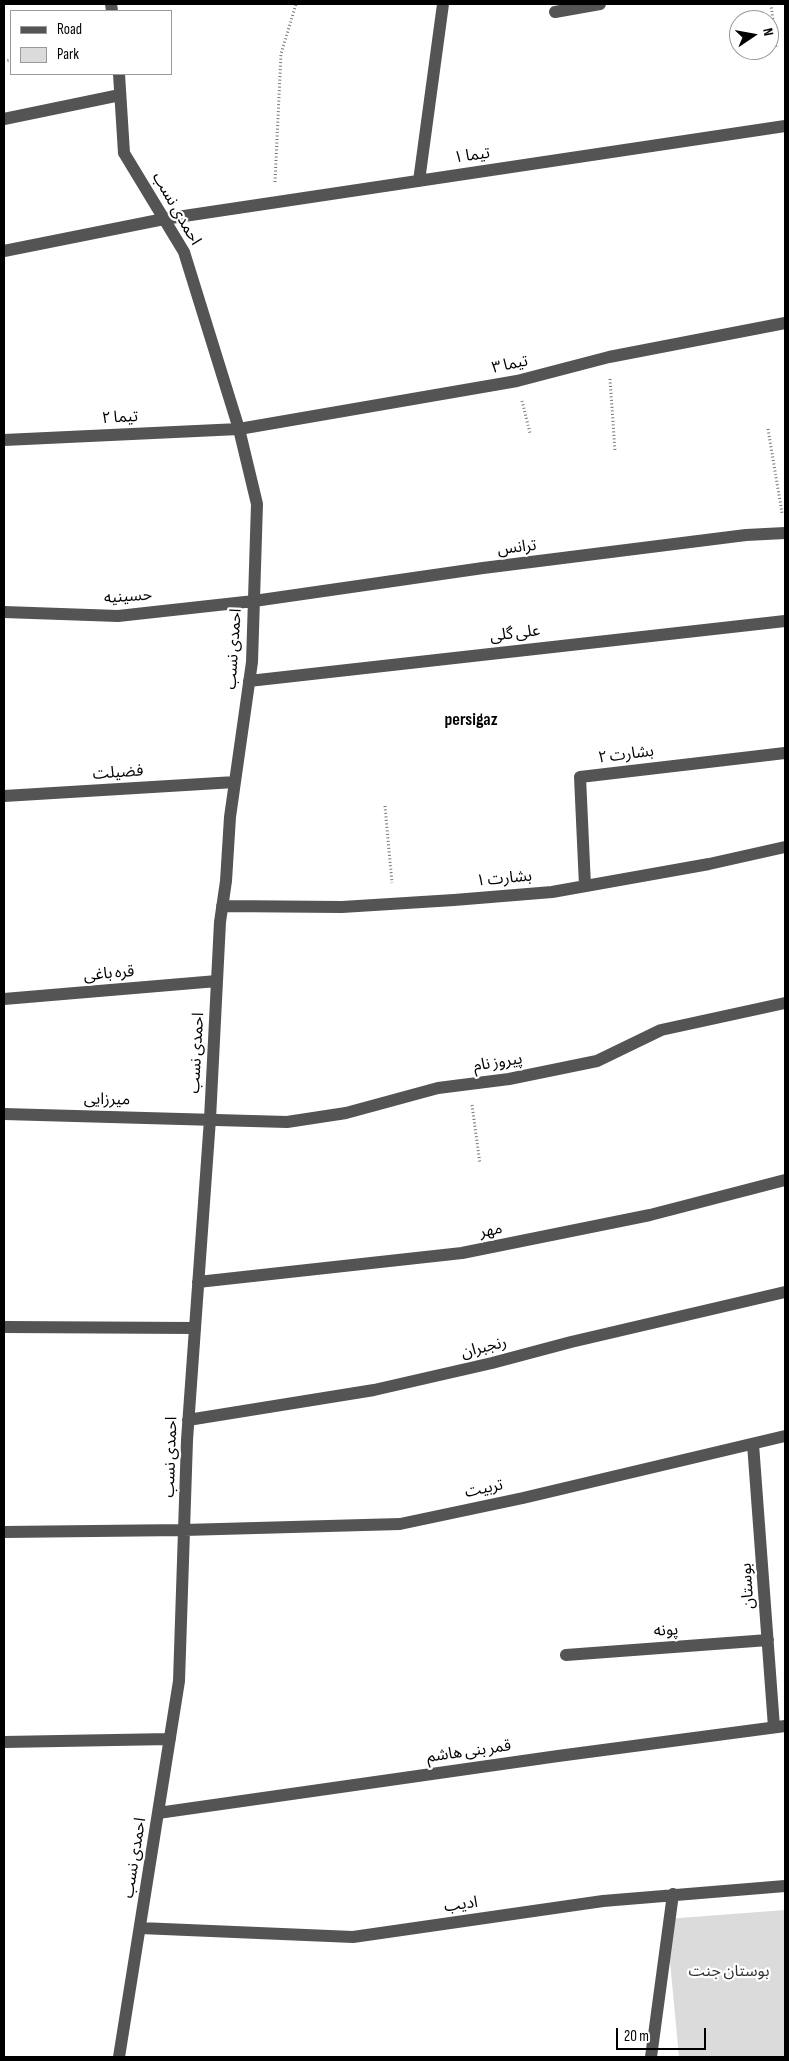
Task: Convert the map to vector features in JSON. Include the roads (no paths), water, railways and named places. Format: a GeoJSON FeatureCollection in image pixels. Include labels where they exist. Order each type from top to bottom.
{"type":"FeatureCollection","features":[{"type":"Feature","properties":{"kind":"street"},"geometry":{"type":"LineString","coordinates":[[419,181],[443,4]]}},
{"type":"Feature","properties":{"kind":"street"},"geometry":{"type":"LineString","coordinates":[[555,12],[600,4]]}},
{"type":"Feature","properties":{"kind":"street","name":"احمدی نسب"},"geometry":{"type":"LineString","coordinates":[[119,75],[124,152],[184,252],[239,429],[257,504],[252,662],[230,817],[222,906],[210,1118],[188,1420],[180,1681],[119,2057]]}},
{"type":"Feature","properties":{"kind":"street"},"geometry":{"type":"LineString","coordinates":[[4,119],[120,95]]}},
{"type":"Feature","properties":{"kind":"street","name":"تیما ۱"},"geometry":{"type":"LineString","coordinates":[[4,250],[164,219],[785,126]]}},
{"type":"Feature","properties":{"kind":"street","name":"تیما ۳"},"geometry":{"type":"LineString","coordinates":[[239,429],[516,381],[608,357],[785,323]]}},
{"type":"Feature","properties":{"kind":"street","name":"تیما ۲"},"geometry":{"type":"LineString","coordinates":[[4,440],[239,429]]}},
{"type":"Feature","properties":{"kind":"street","name":"ترانس"},"geometry":{"type":"LineString","coordinates":[[254,601],[483,568],[746,535],[785,533]]}},
{"type":"Feature","properties":{"kind":"street","name":"حسینیه"},"geometry":{"type":"LineString","coordinates":[[4,612],[118,616],[254,601]]}},
{"type":"Feature","properties":{"kind":"street","name":"علی گلی"},"geometry":{"type":"LineString","coordinates":[[249,681],[785,621]]}},
{"type":"Feature","properties":{"kind":"street","name":"بشارت ۲"},"geometry":{"type":"LineString","coordinates":[[585,886],[580,776],[785,753]]}},
{"type":"Feature","properties":{"kind":"street","name":"فضیلت"},"geometry":{"type":"LineString","coordinates":[[4,796],[235,782]]}},
{"type":"Feature","properties":{"kind":"street","name":"بشارت ۱"},"geometry":{"type":"LineString","coordinates":[[222,906],[342,907],[552,892],[709,864],[785,847]]}},
{"type":"Feature","properties":{"kind":"street","name":"قره باغی"},"geometry":{"type":"LineString","coordinates":[[4,999],[217,981]]}},
{"type":"Feature","properties":{"kind":"street","name":"پیروز نام"},"geometry":{"type":"LineString","coordinates":[[210,1118],[287,1122],[346,1113],[438,1088],[509,1079],[597,1061],[661,1030],[785,1004]]}},
{"type":"Feature","properties":{"kind":"street","name":"میرزایی"},"geometry":{"type":"LineString","coordinates":[[4,1114],[210,1118]]}},
{"type":"Feature","properties":{"kind":"street","name":"مهر"},"geometry":{"type":"LineString","coordinates":[[198,1282],[462,1253],[650,1215],[785,1180]]}},
{"type":"Feature","properties":{"kind":"street","name":"رنجبران"},"geometry":{"type":"LineString","coordinates":[[188,1420],[374,1390],[785,1292]]}},
{"type":"Feature","properties":{"kind":"street"},"geometry":{"type":"LineString","coordinates":[[4,1327],[195,1328]]}},
{"type":"Feature","properties":{"kind":"street","name":"تربیت"},"geometry":{"type":"LineString","coordinates":[[4,1532],[184,1530],[400,1524],[523,1498],[785,1436]]}},
{"type":"Feature","properties":{"kind":"street","name":"بوستان"},"geometry":{"type":"LineString","coordinates":[[753,1444],[768,1640],[780,1726]]}},
{"type":"Feature","properties":{"kind":"street","name":"پونه"},"geometry":{"type":"LineString","coordinates":[[566,1655],[768,1640]]}},
{"type":"Feature","properties":{"kind":"street","name":"قمر بنی هاشم"},"geometry":{"type":"LineString","coordinates":[[158,1813],[780,1726]]}},
{"type":"Feature","properties":{"kind":"street"},"geometry":{"type":"LineString","coordinates":[[4,1742],[170,1739]]}},
{"type":"Feature","properties":{"kind":"street","name":"ادیب"},"geometry":{"type":"LineString","coordinates":[[140,1928],[353,1937],[603,1901],[785,1886]]}},
{"type":"Feature","properties":{"kind":"street"},"geometry":{"type":"LineString","coordinates":[[651,2057],[673,1894]]}},
{"type":"Feature","properties":{"kind":"district","name":"persigaz"},"geometry":{"type":"Point","coordinates":[471,720]}},
{"type":"Feature","properties":{"kind":"park label","name":"بوستان جنت"},"geometry":{"type":"Point","coordinates":[729,1972]}}]}
